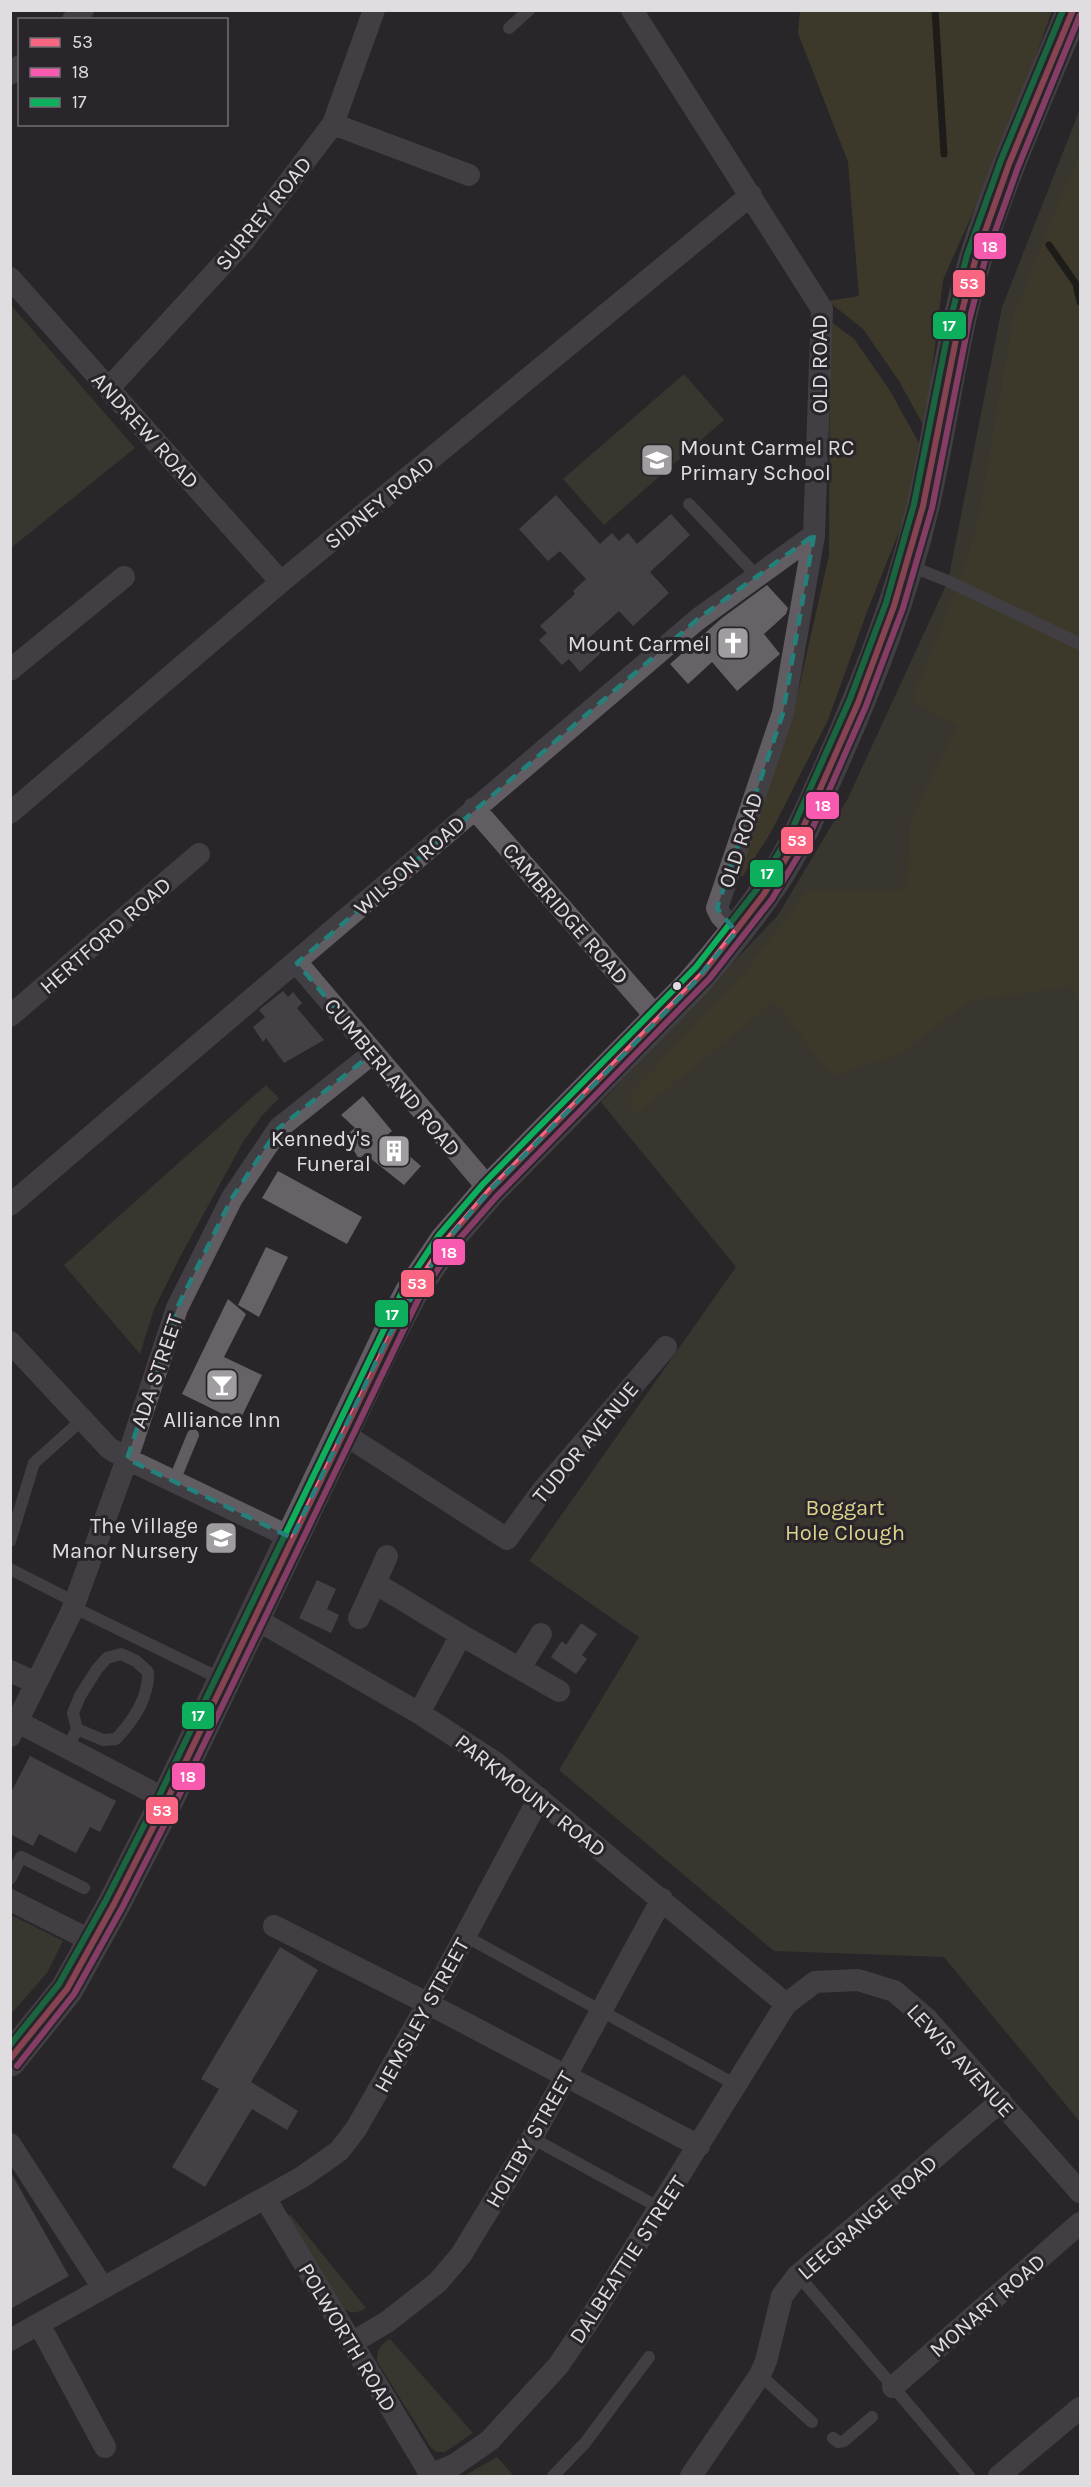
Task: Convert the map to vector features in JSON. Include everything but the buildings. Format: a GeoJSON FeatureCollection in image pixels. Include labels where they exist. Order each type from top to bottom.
{"type":"FeatureCollection","features":[{"type":"Feature","properties":{"kind":"main road"},"geometry":{"type":"LineString","coordinates":[[10,2060],[67,1989],[94,1942],[167,1800],[341,1432],[411,1293],[446,1241],[490,1190],[692,985],[736,932],[775,878],[811,811],[848,727],[908,565],[976,259],[1015,147],[1073,10]]}},
{"type":"Feature","properties":{"kind":"street","name":"SURREY ROAD"},"geometry":{"type":"LineString","coordinates":[[109,388],[244,241],[333,124],[374,10]]}},
{"type":"Feature","properties":{"kind":"street","name":"OLD ROAD"},"geometry":{"type":"LineString","coordinates":[[632,10],[822,309],[814,535],[783,713],[717,908],[736,932]]}},
{"type":"Feature","properties":{"kind":"street"},"geometry":{"type":"LineString","coordinates":[[333,124],[470,175]]}},
{"type":"Feature","properties":{"kind":"street","name":"SIDNEY ROAD"},"geometry":{"type":"LineString","coordinates":[[10,813],[281,582],[751,195]]}},
{"type":"Feature","properties":{"kind":"street","name":"ANDREW ROAD"},"geometry":{"type":"LineString","coordinates":[[10,278],[281,582]]}},
{"type":"Feature","properties":{"kind":"street","name":"WILSON ROAD"},"geometry":{"type":"LineString","coordinates":[[10,1205],[297,963],[474,808],[698,619],[814,535]]}},
{"type":"Feature","properties":{"kind":"street"},"geometry":{"type":"LineString","coordinates":[[10,670],[124,577]]}},
{"type":"Feature","properties":{"kind":"street","name":"CAMBRIDGE ROAD"},"geometry":{"type":"LineString","coordinates":[[474,808],[658,1019]]}},
{"type":"Feature","properties":{"kind":"street","name":"HERTFORD ROAD"},"geometry":{"type":"LineString","coordinates":[[10,1016],[199,854]]}},
{"type":"Feature","properties":{"kind":"street","name":"CUMBERLAND ROAD"},"geometry":{"type":"LineString","coordinates":[[297,963],[490,1190]]}},
{"type":"Feature","properties":{"kind":"street","name":"ADA STREET"},"geometry":{"type":"LineString","coordinates":[[14,1729],[74,1604],[127,1460],[177,1308],[232,1198],[279,1128],[373,1053]]}},
{"type":"Feature","properties":{"kind":"street"},"geometry":{"type":"LineString","coordinates":[[10,1342],[109,1448],[127,1460],[292,1538]]}},
{"type":"Feature","properties":{"kind":"street","name":"TUDOR AVENUE"},"geometry":{"type":"LineString","coordinates":[[341,1432],[507,1539],[542,1491],[666,1347]]}},
{"type":"Feature","properties":{"kind":"street"},"geometry":{"type":"LineString","coordinates":[[359,1618],[387,1556]]}},
{"type":"Feature","properties":{"kind":"street"},"geometry":{"type":"LineString","coordinates":[[375,1583],[559,1691]]}},
{"type":"Feature","properties":{"kind":"street","name":"PARKMOUNT ROAD"},"geometry":{"type":"LineString","coordinates":[[254,1618],[419,1713],[496,1763],[786,2004]]}},
{"type":"Feature","properties":{"kind":"street"},"geometry":{"type":"LineString","coordinates":[[520,1668],[541,1634]]}},
{"type":"Feature","properties":{"kind":"street"},"geometry":{"type":"LineString","coordinates":[[419,1713],[461,1635]]}},
{"type":"Feature","properties":{"kind":"street"},"geometry":{"type":"LineString","coordinates":[[10,1671],[36,1683]]}},
{"type":"Feature","properties":{"kind":"street"},"geometry":{"type":"LineString","coordinates":[[14,1729],[67,1749],[167,1800]]}},
{"type":"Feature","properties":{"kind":"street","name":"HEMSLEY STREET"},"geometry":{"type":"LineString","coordinates":[[10,2340],[302,2177],[339,2151],[374,2100],[539,1798]]}},
{"type":"Feature","properties":{"kind":"street","name":"HOLTBY STREET"},"geometry":{"type":"LineString","coordinates":[[352,2342],[387,2322],[438,2282],[461,2255],[532,2138],[662,1899]]}},
{"type":"Feature","properties":{"kind":"street"},"geometry":{"type":"LineString","coordinates":[[10,1900],[94,1942]]}},
{"type":"Feature","properties":{"kind":"street"},"geometry":{"type":"LineString","coordinates":[[274,1926],[427,2003],[699,2146]]}},
{"type":"Feature","properties":{"kind":"street","name":"LEWIS AVENUE"},"geometry":{"type":"LineString","coordinates":[[786,2004],[815,1982],[858,1980],[894,1991],[927,2019],[1080,2192]]}},
{"type":"Feature","properties":{"kind":"street","name":"DALBEATTIE STREET"},"geometry":{"type":"LineString","coordinates":[[430,2476],[454,2465],[489,2441],[558,2366],[591,2319],[738,2086],[786,2004]]}},
{"type":"Feature","properties":{"kind":"street","name":"LEEGRANGE ROAD"},"geometry":{"type":"LineString","coordinates":[[690,2476],[760,2375],[766,2361],[782,2296],[798,2275],[1000,2101]]}},
{"type":"Feature","properties":{"kind":"street"},"geometry":{"type":"LineString","coordinates":[[10,2144],[104,2288]]}},
{"type":"Feature","properties":{"kind":"street","name":"POLWORTH ROAD"},"geometry":{"type":"LineString","coordinates":[[265,2198],[430,2476]]}},
{"type":"Feature","properties":{"kind":"street","name":"MONART ROAD"},"geometry":{"type":"LineString","coordinates":[[894,2387],[1080,2223]]}},
{"type":"Feature","properties":{"kind":"street"},"geometry":{"type":"LineString","coordinates":[[39,2324],[105,2447]]}},
{"type":"Feature","properties":{"kind":"street"},"geometry":{"type":"LineString","coordinates":[[999,2476],[1080,2408]]}},
{"type":"Feature","properties":{"kind":"lane"},"geometry":{"type":"LineString","coordinates":[[509,28],[529,10]]}},
{"type":"Feature","properties":{"kind":"lane"},"geometry":{"type":"LineString","coordinates":[[689,504],[757,576]]}},
{"type":"Feature","properties":{"kind":"lane"},"geometry":{"type":"LineString","coordinates":[[908,565],[948,581],[1080,644]]}},
{"type":"Feature","properties":{"kind":"lane"},"geometry":{"type":"LineString","coordinates":[[10,1541],[34,1463],[83,1419]]}},
{"type":"Feature","properties":{"kind":"lane"},"geometry":{"type":"LineString","coordinates":[[174,1481],[193,1435]]}},
{"type":"Feature","properties":{"kind":"lane"},"geometry":{"type":"LineString","coordinates":[[10,1569],[224,1681]]}},
{"type":"Feature","properties":{"kind":"lane"},"geometry":{"type":"LineString","coordinates":[[67,1749],[77,1728],[73,1713],[80,1696],[97,1668],[107,1658],[121,1654],[136,1661],[148,1672],[149,1686],[130,1724],[116,1739],[103,1740],[77,1728]]}},
{"type":"Feature","properties":{"kind":"lane"},"geometry":{"type":"LineString","coordinates":[[10,1879],[21,1857],[84,1888]]}},
{"type":"Feature","properties":{"kind":"lane"},"geometry":{"type":"LineString","coordinates":[[465,1936],[738,2086]]}},
{"type":"Feature","properties":{"kind":"lane"},"geometry":{"type":"LineString","coordinates":[[532,2138],[660,2208]]}},
{"type":"Feature","properties":{"kind":"lane"},"geometry":{"type":"LineString","coordinates":[[798,2275],[969,2476]]}},
{"type":"Feature","properties":{"kind":"lane"},"geometry":{"type":"LineString","coordinates":[[553,2476],[585,2443],[649,2356]]}},
{"type":"Feature","properties":{"kind":"lane"},"geometry":{"type":"LineString","coordinates":[[760,2375],[812,2422]]}},
{"type":"Feature","properties":{"kind":"lane"},"geometry":{"type":"LineString","coordinates":[[833,2438],[838,2442],[844,2441],[872,2417]]}},
{"type":"Feature","properties":{"kind":"highlighted area"},"geometry":{"type":"Polygon","coordinates":[[[814,535],[783,713],[717,908],[736,932],[692,985],[490,1190],[446,1241],[388,1337],[292,1538],[127,1459],[177,1308],[232,1198],[279,1128],[373,1053],[297,963],[698,619],[814,535]]]}},
{"type":"Feature","properties":{"kind":"green space","name":"Boggart Hole Clough"},"geometry":{"type":"Polygon","coordinates":[[[1080,109],[1080,2122],[944,1957],[774,1951],[559,1770],[639,1637],[529,1561],[736,1267],[601,1102],[778,915],[848,798],[948,581],[1002,307],[1080,109]]]}},
{"type":"Feature","properties":{"kind":"green space"},"geometry":{"type":"Polygon","coordinates":[[[10,304],[135,448],[11,548],[10,548],[10,304]]]}},
{"type":"Feature","properties":{"kind":"green space"},"geometry":{"type":"Polygon","coordinates":[[[684,374],[724,420],[604,525],[563,479],[684,374]]]}},
{"type":"Feature","properties":{"kind":"green space"},"geometry":{"type":"Polygon","coordinates":[[[266,1085],[279,1098],[261,1117],[243,1142],[180,1257],[154,1309],[140,1354],[64,1265],[266,1085]]]}},
{"type":"Feature","properties":{"kind":"green space"},"geometry":{"type":"Polygon","coordinates":[[[11,1915],[63,1941],[47,1973],[11,2014],[11,1915]]]}},
{"type":"Feature","properties":{"kind":"green space"},"geometry":{"type":"Polygon","coordinates":[[[290,2214],[366,2308],[350,2312],[343,2308],[287,2217],[290,2214]]]}},
{"type":"Feature","properties":{"kind":"green space"},"geometry":{"type":"Polygon","coordinates":[[[390,2339],[473,2433],[445,2452],[437,2452],[431,2448],[377,2361],[380,2348],[390,2339]]]}},
{"type":"Feature","properties":{"kind":"green space"},"geometry":{"type":"Polygon","coordinates":[[[497,2457],[514,2476],[464,2476],[497,2457]]]}},
{"type":"Feature","properties":{"kind":"shaded area"},"geometry":{"type":"Polygon","coordinates":[[[800,11],[1052,11],[1009,131],[943,280],[925,428],[899,381],[863,329],[828,301],[859,296],[848,162],[798,33],[800,11]]]}},
{"type":"Feature","properties":{"kind":"shaded area"},"geometry":{"type":"Polygon","coordinates":[[[1080,152],[1080,998],[1069,987],[968,1001],[900,1054],[832,1076],[774,1001],[635,1115],[629,1095],[746,971],[807,891],[907,889],[911,819],[957,726],[912,700],[961,576],[979,518],[1013,318],[1080,152]]]}},
{"type":"Feature","properties":{"kind":"shaded area"},"geometry":{"type":"Polygon","coordinates":[[[830,321],[854,339],[889,389],[920,445],[903,522],[868,609],[828,720],[770,834],[743,876],[737,875],[794,710],[829,555],[830,321]]]}},
{"type":"Feature","properties":{"kind":"waterway"},"geometry":{"type":"LineString","coordinates":[[935,10],[944,154]]}},
{"type":"Feature","properties":{"kind":"waterway"},"geometry":{"type":"LineString","coordinates":[[1049,245],[1076,284],[1080,302]]}},
{"type":"Feature","properties":{"kind":"transit line","name":"17"},"geometry":{"type":"LineString","coordinates":[[10,2045],[59,1984],[106,1900],[159,1796],[404,1288],[439,1235],[483,1184],[696,967],[757,889],[790,834],[850,699],[886,603],[914,504],[951,317],[967,255],[1001,160],[1063,10]]}},
{"type":"Feature","properties":{"kind":"transit line","name":"53"},"geometry":{"type":"LineString","coordinates":[[10,2059],[67,1989],[114,1904],[167,1800],[411,1293],[446,1241],[490,1190],[703,973],[764,894],[798,839],[858,703],[894,606],[923,506],[960,319],[976,257],[1009,164],[1073,10]]}},
{"type":"Feature","properties":{"kind":"transit line","name":"18"},"geometry":{"type":"LineString","coordinates":[[17,2066],[74,1994],[122,1908],[175,1804],[419,1298],[453,1246],[497,1196],[710,978],[772,899],[806,843],[866,706],[903,608],[932,508],[969,321],[985,260],[1018,167],[1080,15]]}},
{"type":"Feature","properties":{"kind":"place","name":"Mount Carmel RC Primary School"},"geometry":{"type":"Point","coordinates":[657,460]}},
{"type":"Feature","properties":{"kind":"place","name":"Mount Carmel"},"geometry":{"type":"Point","coordinates":[733,643]}},
{"type":"Feature","properties":{"kind":"place","name":"Kennedy's Funeral"},"geometry":{"type":"Point","coordinates":[394,1151]}},
{"type":"Feature","properties":{"kind":"place","name":"Alliance Inn"},"geometry":{"type":"Point","coordinates":[222,1385]}},
{"type":"Feature","properties":{"kind":"place","name":"The Village Manor Nursery"},"geometry":{"type":"Point","coordinates":[221,1538]}}]}
